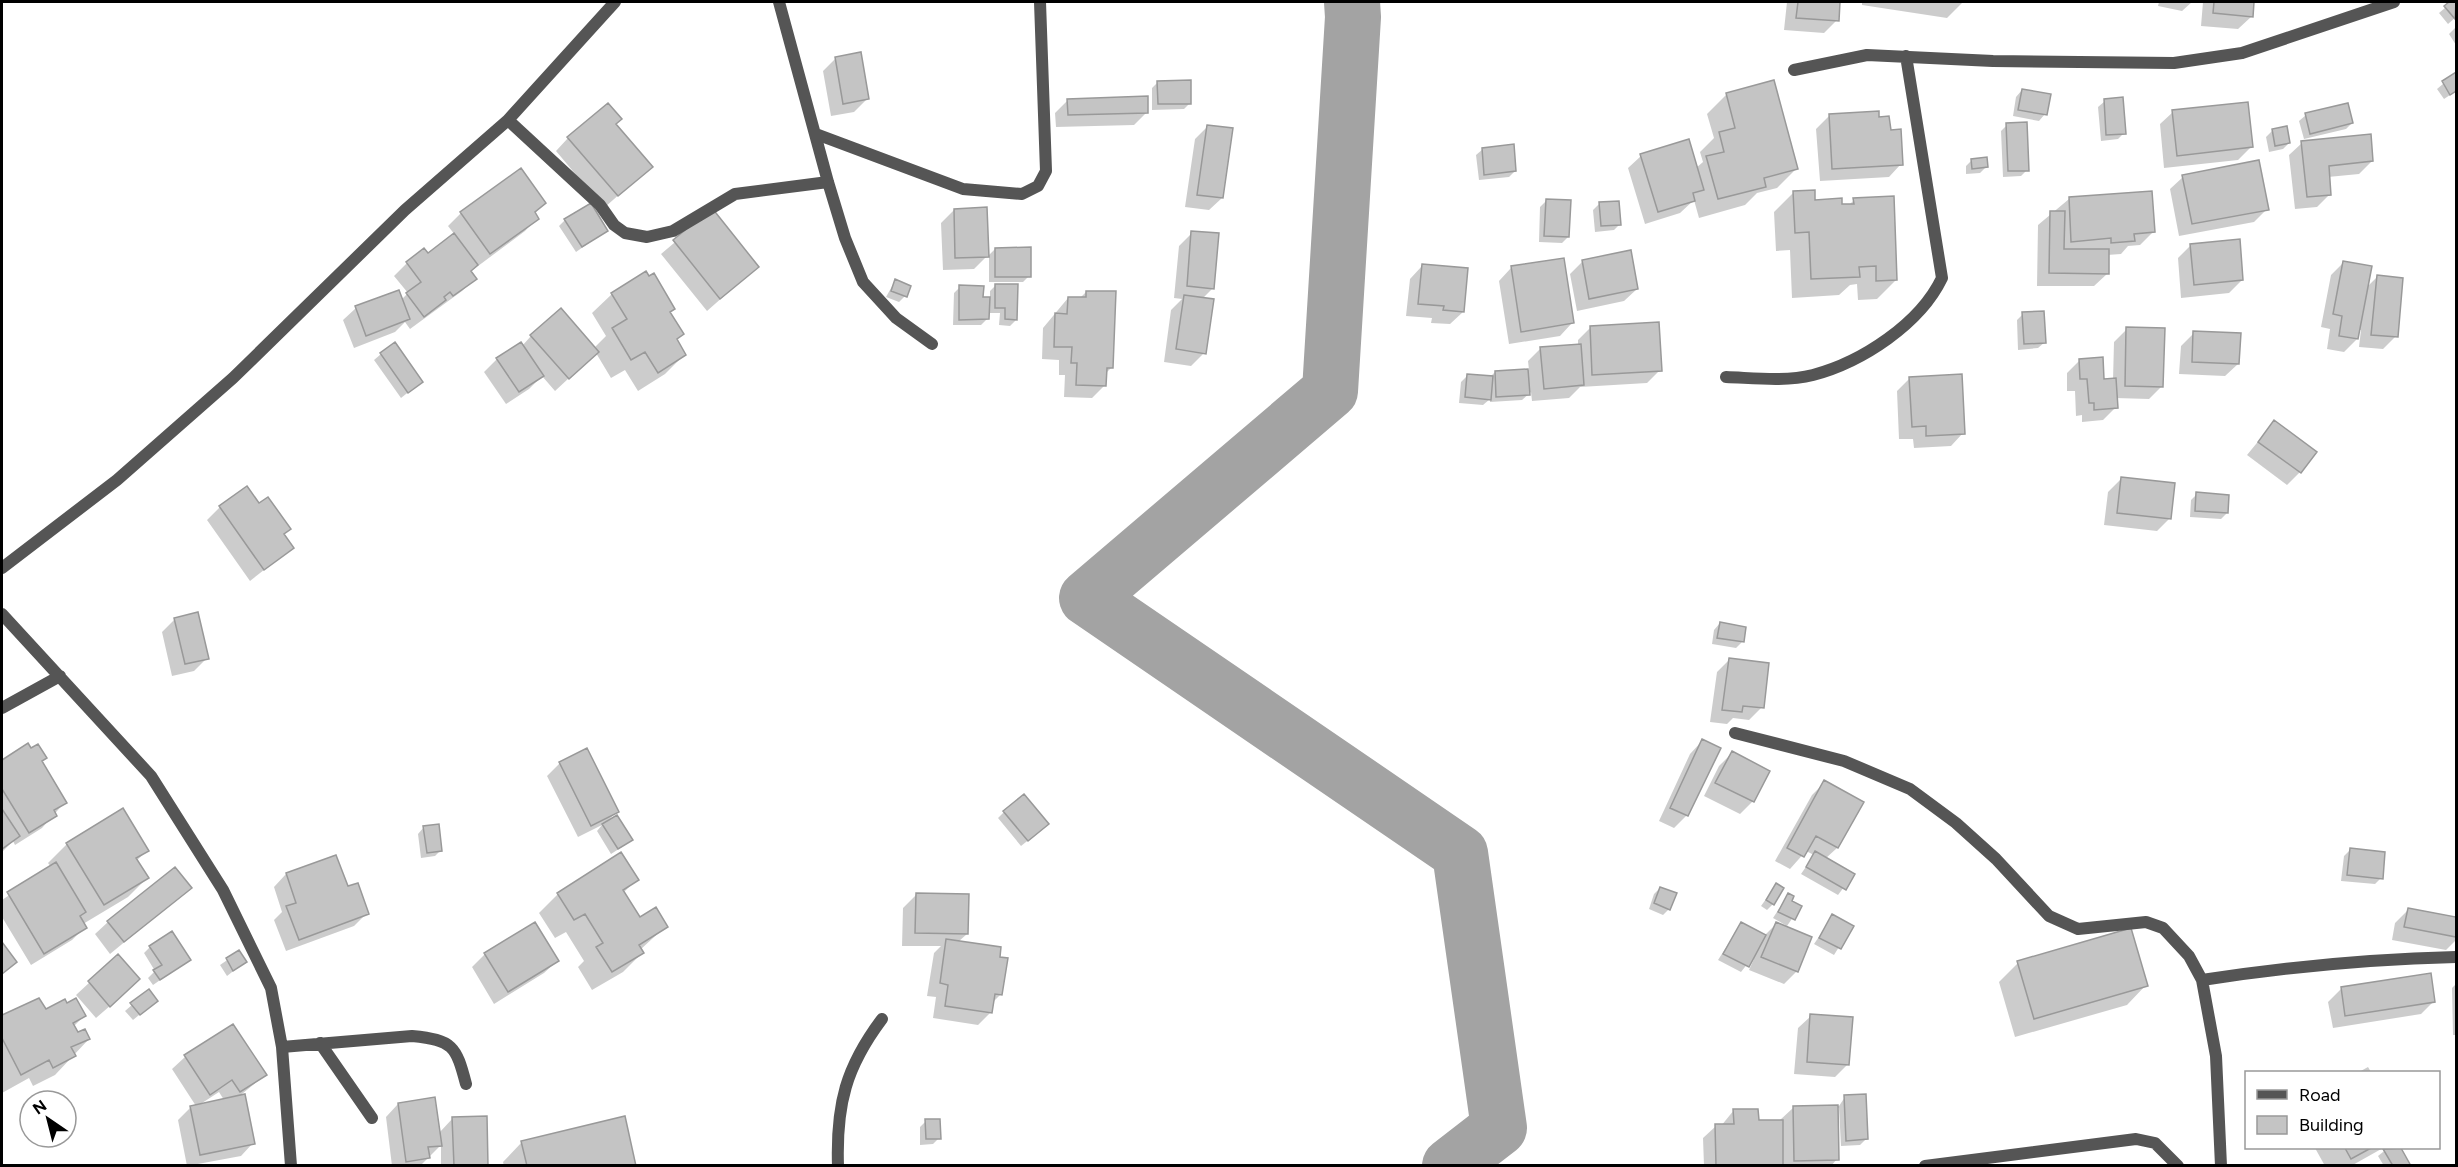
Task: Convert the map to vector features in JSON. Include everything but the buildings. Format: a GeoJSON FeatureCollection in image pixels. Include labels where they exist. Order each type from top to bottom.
{"type":"FeatureCollection","features":[{"type":"Feature","properties":{"kind":"street"},"geometry":{"type":"LineString","coordinates":[[2,568],[117,480],[233,378],[405,210],[508,120],[615,2]]}},
{"type":"Feature","properties":{"kind":"street"},"geometry":{"type":"LineString","coordinates":[[780,2],[828,182],[845,238],[863,282],[896,318],[932,344]]}},
{"type":"Feature","properties":{"kind":"street"},"geometry":{"type":"LineString","coordinates":[[816,134],[963,189],[1022,194],[1038,186],[1046,171],[1040,2]]}},
{"type":"Feature","properties":{"kind":"street"},"geometry":{"type":"LineString","coordinates":[[1794,70],[1867,55],[1993,61],[2174,63],[2242,52],[2394,2]]}},
{"type":"Feature","properties":{"kind":"street"},"geometry":{"type":"LineString","coordinates":[[1726,377],[1786,379],[1814,375],[1843,364],[1881,343],[1934,295],[1942,278],[1906,56]]}},
{"type":"Feature","properties":{"kind":"street"},"geometry":{"type":"LineString","coordinates":[[508,120],[600,205],[614,225],[625,232],[647,237],[673,231],[735,194],[828,182]]}},
{"type":"Feature","properties":{"kind":"street"},"geometry":{"type":"LineString","coordinates":[[2,614],[151,776],[223,890],[271,988],[282,1047],[291,1166]]}},
{"type":"Feature","properties":{"kind":"street"},"geometry":{"type":"LineString","coordinates":[[2,708],[60,676]]}},
{"type":"Feature","properties":{"kind":"street"},"geometry":{"type":"LineString","coordinates":[[1735,734],[1844,761],[1910,789],[1956,823],[1996,859],[2049,916],[2078,929],[2146,922],[2163,928],[2189,956],[2202,980],[2216,1056],[2221,1166]]}},
{"type":"Feature","properties":{"kind":"street"},"geometry":{"type":"LineString","coordinates":[[2202,980],[2282,969],[2392,959],[2457,957]]}},
{"type":"Feature","properties":{"kind":"street"},"geometry":{"type":"LineString","coordinates":[[838,1166],[843,1088],[861,1047],[882,1019]]}},
{"type":"Feature","properties":{"kind":"street"},"geometry":{"type":"LineString","coordinates":[[282,1047],[412,1036],[431,1038],[450,1044],[460,1060],[466,1084]]}},
{"type":"Feature","properties":{"kind":"street"},"geometry":{"type":"LineString","coordinates":[[320,1043],[372,1118]]}},
{"type":"Feature","properties":{"kind":"street"},"geometry":{"type":"LineString","coordinates":[[1925,1166],[2136,1139],[2156,1143],[2178,1166]]}},
{"type":"Feature","properties":{"kind":"waterway"},"geometry":{"type":"LineString","coordinates":[[1352,2],[1353,17],[1330,391],[1087,598],[1460,853],[1499,1128],[1450,1166]]}}]}
